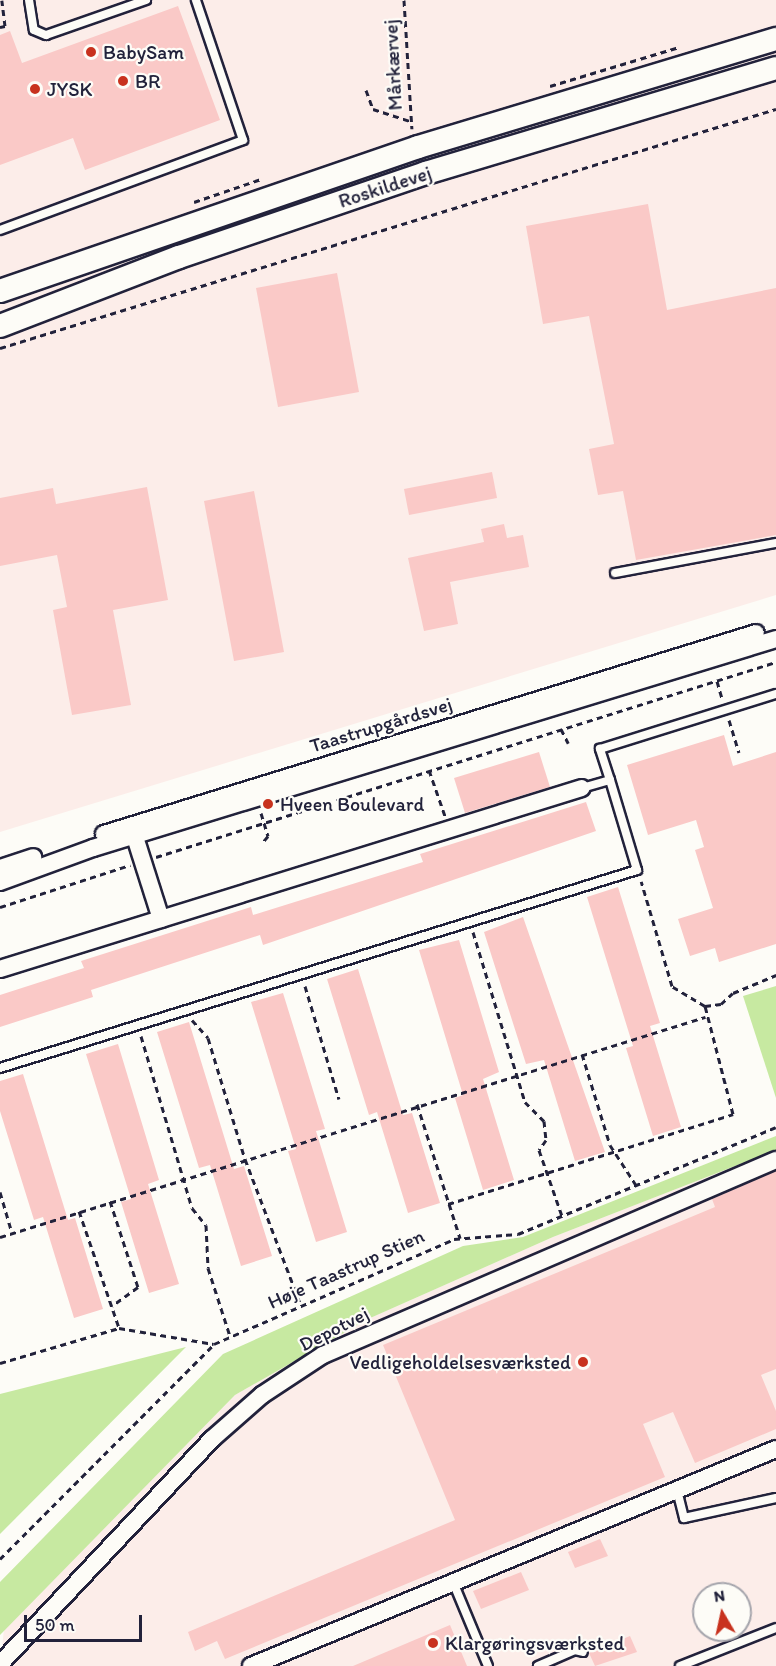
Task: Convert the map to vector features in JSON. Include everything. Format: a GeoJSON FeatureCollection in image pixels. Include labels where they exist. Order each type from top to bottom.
{"type":"FeatureCollection","features":[{"type":"Feature","properties":{"kind":"main road","name":"Roskildevej"},"geometry":{"type":"LineString","coordinates":[[0,289],[45,276],[418,147],[776,39]]}},
{"type":"Feature","properties":{"kind":"main road","name":"Roskildevej"},"geometry":{"type":"LineString","coordinates":[[0,326],[178,257],[426,173],[776,68]]}},
{"type":"Feature","properties":{"kind":"street","name":"Taastrupgårdsvej"},"geometry":{"type":"LineString","coordinates":[[0,868],[251,786],[776,627]]}},
{"type":"Feature","properties":{"kind":"street","name":"Taastrupgårdsvej"},"geometry":{"type":"LineString","coordinates":[[0,882],[135,837],[258,801],[776,639]]}},
{"type":"Feature","properties":{"kind":"street"},"geometry":{"type":"LineString","coordinates":[[0,969],[582,788]]}},
{"type":"Feature","properties":{"kind":"street"},"geometry":{"type":"LineString","coordinates":[[135,837],[161,919]]}},
{"type":"Feature","properties":{"kind":"street","name":"Depotvej"},"geometry":{"type":"LineString","coordinates":[[0,1664],[212,1439],[262,1395],[323,1355],[776,1160]]}},
{"type":"Feature","properties":{"kind":"street"},"geometry":{"type":"LineString","coordinates":[[251,1666],[776,1449]]}},
{"type":"Feature","properties":{"kind":"lane"},"geometry":{"type":"LineString","coordinates":[[29,0],[34,30],[46,35],[146,0]]}},
{"type":"Feature","properties":{"kind":"lane"},"geometry":{"type":"LineString","coordinates":[[0,230],[243,140],[196,0]]}},
{"type":"Feature","properties":{"kind":"lane"},"geometry":{"type":"LineString","coordinates":[[615,573],[776,543]]}},
{"type":"Feature","properties":{"kind":"lane"},"geometry":{"type":"LineString","coordinates":[[0,1068],[638,870],[600,749],[776,694]]}},
{"type":"Feature","properties":{"kind":"lane"},"geometry":{"type":"LineString","coordinates":[[582,788],[610,780]]}},
{"type":"Feature","properties":{"kind":"lane"},"geometry":{"type":"LineString","coordinates":[[676,1490],[684,1518],[776,1498]]}},
{"type":"Feature","properties":{"kind":"lane"},"geometry":{"type":"LineString","coordinates":[[453,1582],[488,1666]]}},
{"type":"Feature","properties":{"kind":"lane"},"geometry":{"type":"LineString","coordinates":[[680,1666],[776,1628]]}},
{"type":"Feature","properties":{"kind":"lane"},"geometry":{"type":"LineString","coordinates":[[538,1666],[575,1650],[583,1652]]}},
{"type":"Feature","properties":{"kind":"path"},"geometry":{"type":"LineString","coordinates":[[0,27],[5,26],[2,0]]}},
{"type":"Feature","properties":{"kind":"path","name":"Mårkærvej"},"geometry":{"type":"LineString","coordinates":[[404,0],[412,129]]}},
{"type":"Feature","properties":{"kind":"path"},"geometry":{"type":"LineString","coordinates":[[366,90],[373,110],[411,121]]}},
{"type":"Feature","properties":{"kind":"path"},"geometry":{"type":"LineString","coordinates":[[0,348],[776,109]]}},
{"type":"Feature","properties":{"kind":"path"},"geometry":{"type":"LineString","coordinates":[[0,907],[776,662]]}},
{"type":"Feature","properties":{"kind":"path"},"geometry":{"type":"LineString","coordinates":[[561,729],[568,743]]}},
{"type":"Feature","properties":{"kind":"path"},"geometry":{"type":"LineString","coordinates":[[429,770],[450,829]]}},
{"type":"Feature","properties":{"kind":"path"},"geometry":{"type":"LineString","coordinates":[[258,801],[268,836],[263,842]]}},
{"type":"Feature","properties":{"kind":"path"},"geometry":{"type":"LineString","coordinates":[[638,870],[672,986],[705,1006],[721,1004],[733,993],[776,975]]}},
{"type":"Feature","properties":{"kind":"path"},"geometry":{"type":"LineString","coordinates":[[470,922],[525,1102],[544,1121],[546,1140],[539,1150],[562,1216]]}},
{"type":"Feature","properties":{"kind":"path"},"geometry":{"type":"LineString","coordinates":[[301,974],[339,1099]]}},
{"type":"Feature","properties":{"kind":"path"},"geometry":{"type":"LineString","coordinates":[[448,1204],[733,1114],[705,1017],[705,1006]]}},
{"type":"Feature","properties":{"kind":"path"},"geometry":{"type":"LineString","coordinates":[[188,1010],[208,1038],[245,1158],[301,1306]]}},
{"type":"Feature","properties":{"kind":"path"},"geometry":{"type":"LineString","coordinates":[[0,1237],[183,1177],[705,1017]]}},
{"type":"Feature","properties":{"kind":"path"},"geometry":{"type":"LineString","coordinates":[[138,1026],[192,1208],[206,1225],[208,1268],[230,1336]]}},
{"type":"Feature","properties":{"kind":"path"},"geometry":{"type":"LineString","coordinates":[[582,1054],[614,1153],[636,1185]]}},
{"type":"Feature","properties":{"kind":"path"},"geometry":{"type":"LineString","coordinates":[[417,1104],[460,1238]]}},
{"type":"Feature","properties":{"kind":"path","name":"Høje Taastrup Stien"},"geometry":{"type":"LineString","coordinates":[[0,1559],[214,1344],[460,1238],[518,1234],[776,1127]]}},
{"type":"Feature","properties":{"kind":"path"},"geometry":{"type":"LineString","coordinates":[[0,1192],[12,1233]]}},
{"type":"Feature","properties":{"kind":"path"},"geometry":{"type":"LineString","coordinates":[[110,1201],[138,1287],[112,1306]]}},
{"type":"Feature","properties":{"kind":"path"},"geometry":{"type":"LineString","coordinates":[[79,1211],[119,1328]]}},
{"type":"Feature","properties":{"kind":"path"},"geometry":{"type":"LineString","coordinates":[[0,1363],[119,1328],[214,1344]]}},
{"type":"Feature","properties":{"kind":"shaded area"},"geometry":{"type":"Polygon","coordinates":[[[0,0],[776,0],[776,595],[0,832],[0,0]]]}},
{"type":"Feature","properties":{"kind":"shaded area"},"geometry":{"type":"Polygon","coordinates":[[[776,1150],[776,1666],[0,1666],[4,1629],[235,1395],[368,1319],[553,1237],[776,1150]]]}},
{"type":"Feature","properties":{"kind":"green space"},"geometry":{"type":"Polygon","coordinates":[[[776,986],[776,1098],[743,996],[776,986]]]}},
{"type":"Feature","properties":{"kind":"green space"},"geometry":{"type":"Polygon","coordinates":[[[776,1136],[776,1150],[553,1237],[368,1319],[235,1395],[0,1635],[0,1582],[223,1354],[463,1246],[523,1237],[776,1136]]]}},
{"type":"Feature","properties":{"kind":"green space"},"geometry":{"type":"Polygon","coordinates":[[[186,1347],[0,1534],[0,1394],[186,1347]]]}},
{"type":"Feature","properties":{"kind":"building"},"geometry":{"type":"Polygon","coordinates":[[[178,6],[220,120],[85,170],[73,138],[0,165],[0,35],[10,31],[22,63],[178,6]]]}},
{"type":"Feature","properties":{"kind":"building"},"geometry":{"type":"Polygon","coordinates":[[[648,204],[667,310],[776,288],[776,535],[636,560],[623,491],[598,495],[589,449],[614,444],[589,316],[543,324],[526,226],[648,204]]]}},
{"type":"Feature","properties":{"kind":"building"},"geometry":{"type":"Polygon","coordinates":[[[337,273],[359,392],[278,407],[256,288],[337,273]]]}},
{"type":"Feature","properties":{"kind":"building"},"geometry":{"type":"Polygon","coordinates":[[[492,472],[497,498],[409,515],[404,489],[492,472]]]}},
{"type":"Feature","properties":{"kind":"building"},"geometry":{"type":"Polygon","coordinates":[[[147,487],[168,600],[113,610],[131,705],[72,715],[53,610],[67,607],[57,555],[0,566],[0,498],[53,488],[56,504],[147,487]]]}},
{"type":"Feature","properties":{"kind":"building"},"geometry":{"type":"Polygon","coordinates":[[[254,491],[284,652],[234,661],[204,501],[254,491]]]}},
{"type":"Feature","properties":{"kind":"building"},"geometry":{"type":"Polygon","coordinates":[[[504,524],[507,538],[523,535],[529,567],[450,582],[458,624],[424,631],[408,558],[484,542],[481,529],[504,524]]]}},
{"type":"Feature","properties":{"kind":"building"},"geometry":{"type":"Polygon","coordinates":[[[724,735],[733,766],[776,752],[776,944],[719,962],[715,948],[690,956],[678,919],[713,908],[695,850],[704,847],[696,820],[648,835],[627,765],[724,735]]]}},
{"type":"Feature","properties":{"kind":"building"},"geometry":{"type":"Polygon","coordinates":[[[539,752],[550,787],[465,813],[454,778],[539,752]]]}},
{"type":"Feature","properties":{"kind":"building"},"geometry":{"type":"Polygon","coordinates":[[[586,802],[596,831],[263,945],[260,935],[91,990],[93,997],[0,1027],[0,995],[84,968],[81,961],[251,907],[253,915],[423,862],[420,854],[586,802]]]}},
{"type":"Feature","properties":{"kind":"building"},"geometry":{"type":"Polygon","coordinates":[[[618,887],[660,1023],[650,1026],[681,1127],[653,1136],[626,1048],[633,1046],[587,897],[618,887]]]}},
{"type":"Feature","properties":{"kind":"building"},"geometry":{"type":"Polygon","coordinates":[[[523,917],[605,1152],[575,1161],[544,1060],[526,1064],[484,932],[523,917]]]}},
{"type":"Feature","properties":{"kind":"building"},"geometry":{"type":"Polygon","coordinates":[[[459,940],[499,1072],[483,1079],[514,1180],[483,1190],[455,1098],[463,1095],[419,950],[459,940]]]}},
{"type":"Feature","properties":{"kind":"building"},"geometry":{"type":"Polygon","coordinates":[[[358,969],[403,1115],[412,1113],[440,1203],[408,1213],[377,1112],[369,1115],[327,979],[358,969]]]}},
{"type":"Feature","properties":{"kind":"building"},"geometry":{"type":"Polygon","coordinates":[[[283,993],[325,1129],[316,1131],[347,1232],[316,1242],[288,1151],[296,1149],[251,1002],[283,993]]]}},
{"type":"Feature","properties":{"kind":"building"},"geometry":{"type":"Polygon","coordinates":[[[189,1022],[234,1169],[244,1166],[272,1256],[241,1266],[210,1165],[199,1168],[157,1032],[189,1022]]]}},
{"type":"Feature","properties":{"kind":"building"},"geometry":{"type":"Polygon","coordinates":[[[118,1044],[159,1180],[148,1184],[179,1284],[149,1293],[121,1202],[131,1199],[86,1054],[118,1044]]]}},
{"type":"Feature","properties":{"kind":"building"},"geometry":{"type":"Polygon","coordinates":[[[23,1074],[68,1220],[75,1218],[103,1309],[74,1318],[43,1217],[34,1220],[0,1111],[0,1081],[23,1074]]]}},
{"type":"Feature","properties":{"kind":"building","name":"Vedligeholdelsesværksted"},"geometry":{"type":"Polygon","coordinates":[[[776,1171],[776,1369],[761,1375],[776,1411],[776,1429],[695,1463],[673,1412],[643,1424],[665,1477],[225,1659],[217,1641],[195,1651],[188,1632],[455,1520],[383,1345],[715,1207],[712,1199],[776,1171]]]}},
{"type":"Feature","properties":{"kind":"building"},"geometry":{"type":"Polygon","coordinates":[[[600,1539],[608,1556],[575,1568],[568,1552],[600,1539]]]}},
{"type":"Feature","properties":{"kind":"building"},"geometry":{"type":"Polygon","coordinates":[[[521,1572],[529,1590],[481,1609],[473,1591],[521,1572]]]}},
{"type":"Feature","properties":{"kind":"building","name":"Klargøringsværksted"},"geometry":{"type":"Polygon","coordinates":[[[450,1625],[467,1666],[353,1666],[450,1625]]]}},
{"type":"Feature","properties":{"kind":"building"},"geometry":{"type":"Polygon","coordinates":[[[630,1636],[637,1652],[595,1666],[589,1653],[630,1636]]]}},
{"type":"Feature","properties":{"kind":"place","name":"BabySam"},"geometry":{"type":"Point","coordinates":[91,52]}},
{"type":"Feature","properties":{"kind":"place","name":"BR"},"geometry":{"type":"Point","coordinates":[123,81]}},
{"type":"Feature","properties":{"kind":"place","name":"JYSK"},"geometry":{"type":"Point","coordinates":[35,89]}},
{"type":"Feature","properties":{"kind":"place","name":"Hveen Boulevard"},"geometry":{"type":"Point","coordinates":[268,804]}},
{"type":"Feature","properties":{"kind":"place","name":"Vedligeholdelsesværksted"},"geometry":{"type":"Point","coordinates":[583,1362]}},
{"type":"Feature","properties":{"kind":"place","name":"Klargøringsværksted"},"geometry":{"type":"Point","coordinates":[433,1643]}}]}
